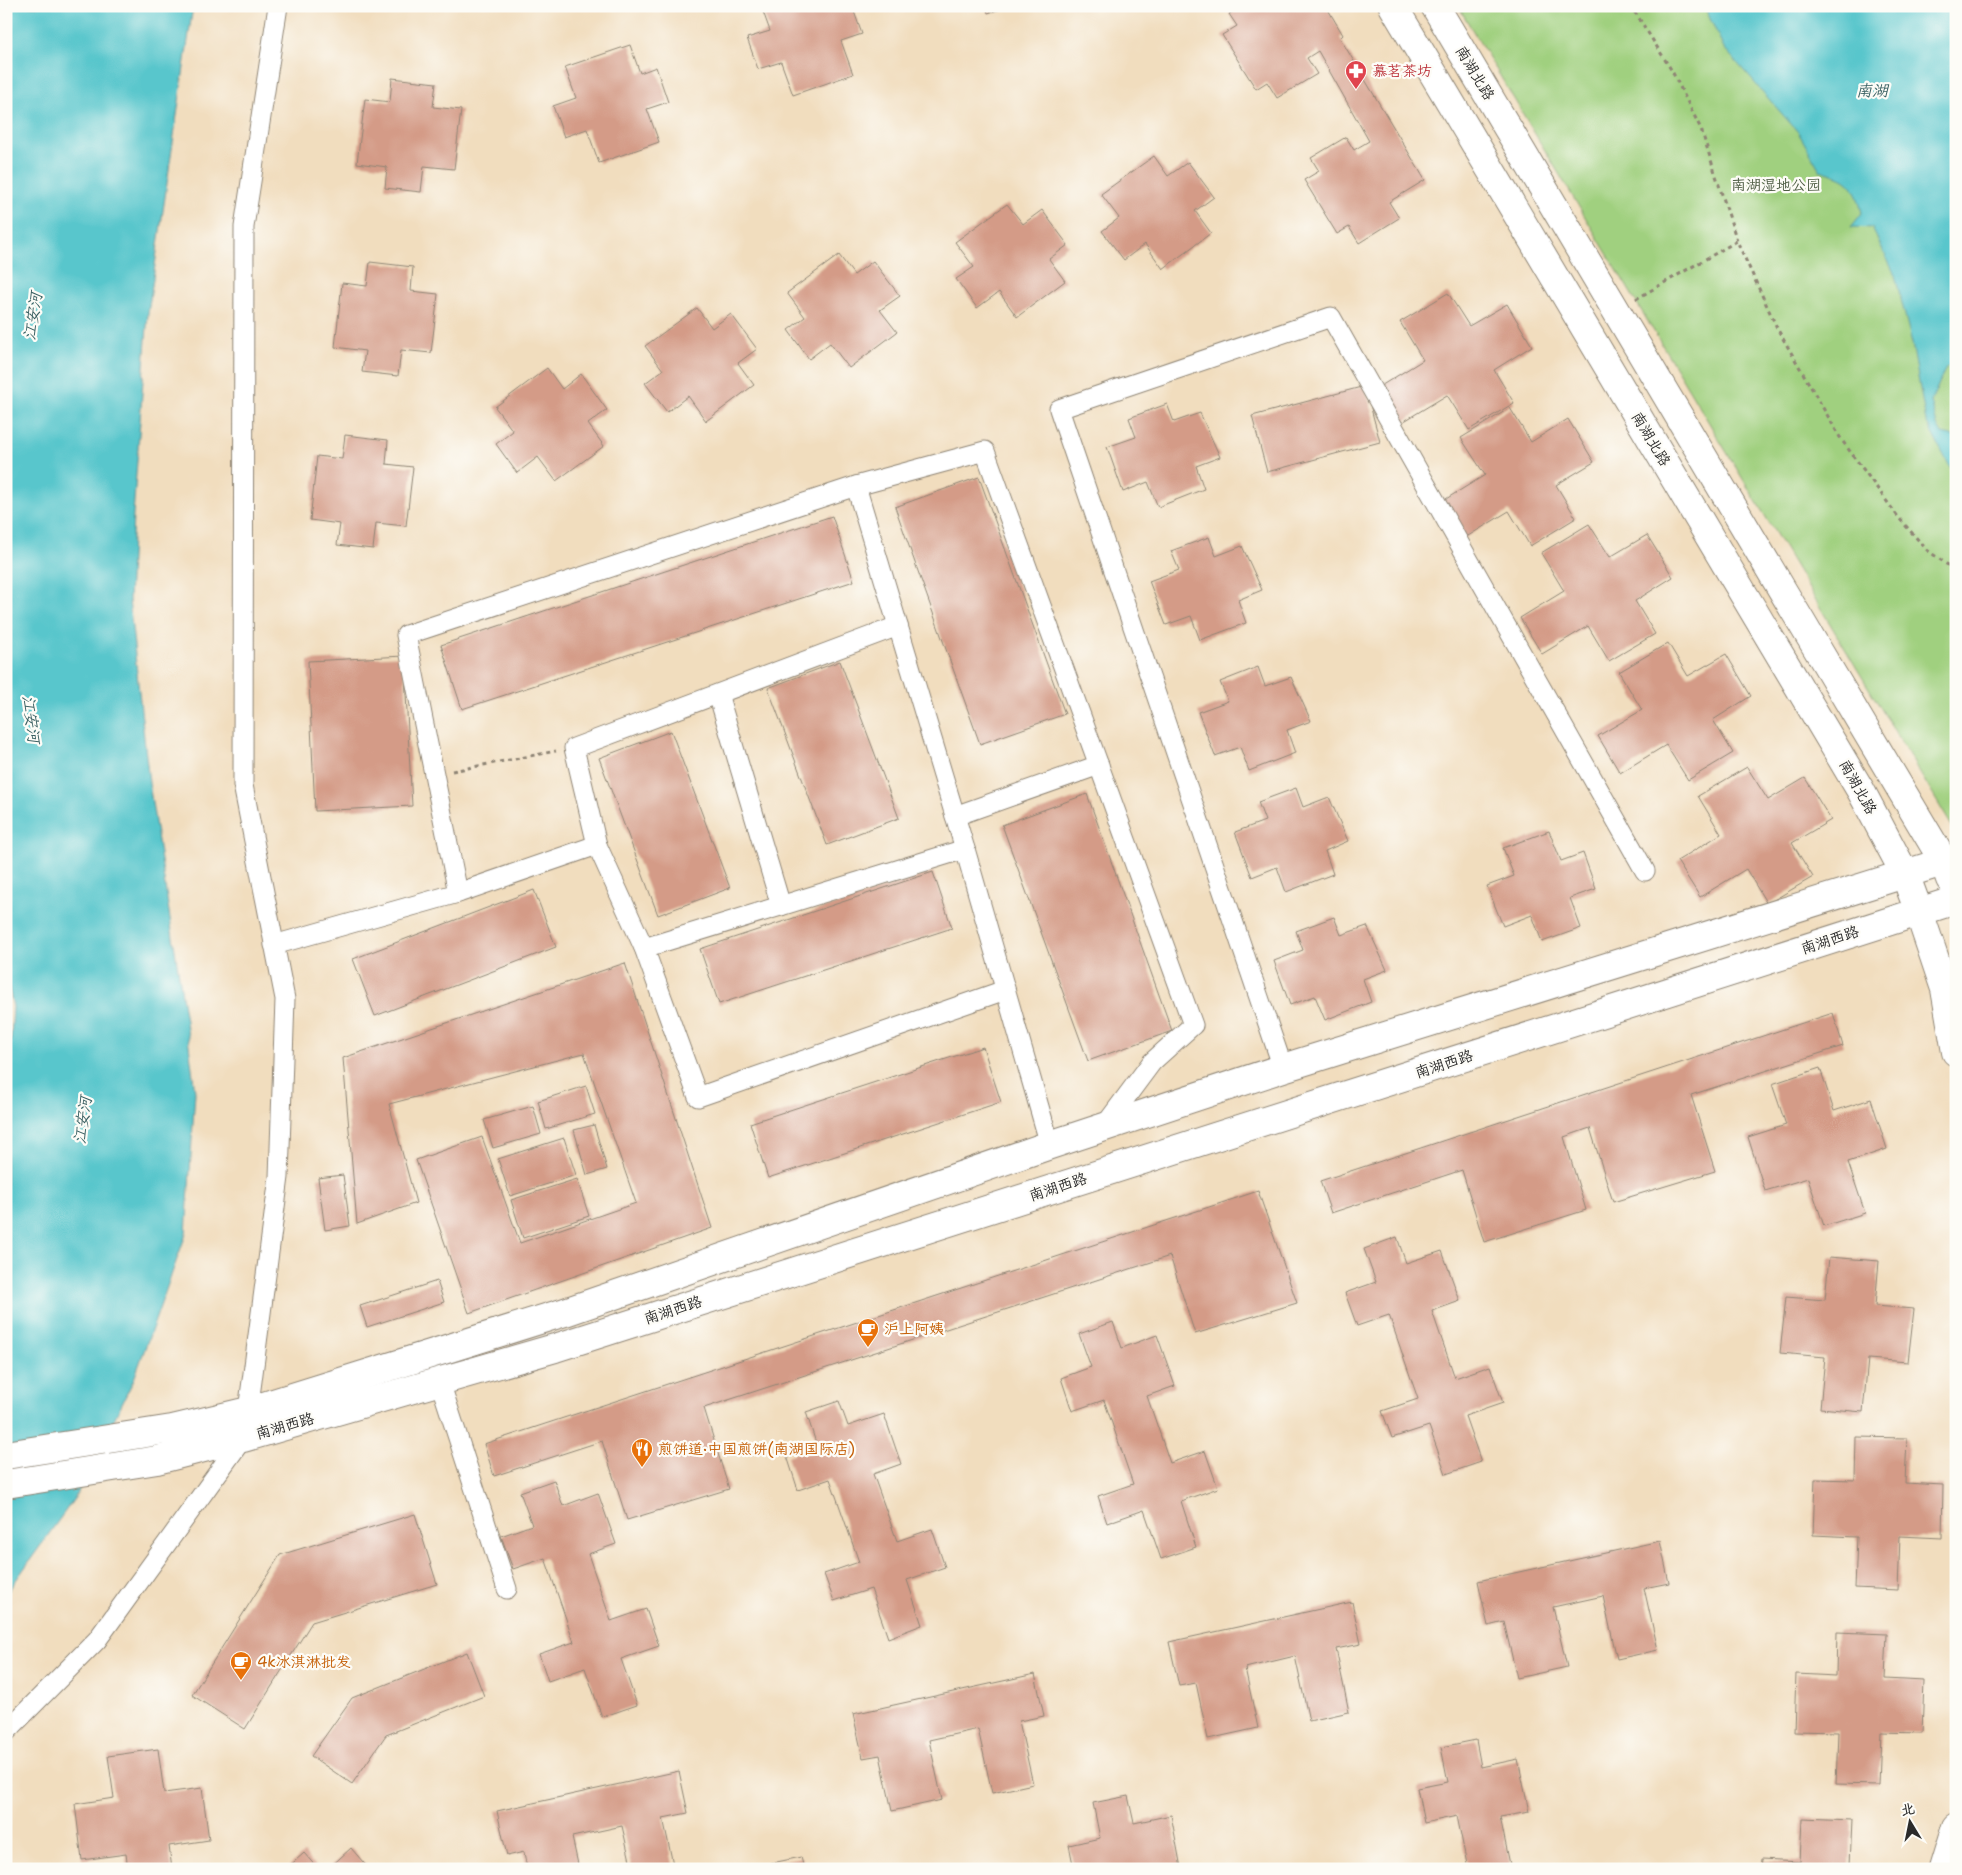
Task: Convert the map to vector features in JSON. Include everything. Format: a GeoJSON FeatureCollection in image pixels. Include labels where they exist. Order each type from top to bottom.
{"type":"FeatureCollection","features":[{"type":"Feature","properties":{"kind":"main road","name":"南湖北路"},"geometry":{"type":"LineString","coordinates":[[1393,6],[1861,791],[1905,874],[1919,912],[1945,989],[1956,1052]]}},
{"type":"Feature","properties":{"kind":"main road","name":"南湖北路"},"geometry":{"type":"LineString","coordinates":[[1435,6],[1615,311],[1950,860],[1956,896]]}},
{"type":"Feature","properties":{"kind":"main road","name":"南湖西路"},"geometry":{"type":"LineString","coordinates":[[6,1455],[172,1429],[248,1411],[565,1312],[1050,1145],[1283,1068],[1950,860]]}},
{"type":"Feature","properties":{"kind":"main road","name":"南湖西路"},"geometry":{"type":"LineString","coordinates":[[6,1484],[157,1460],[243,1438],[555,1348],[1956,900]]}},
{"type":"Feature","properties":{"kind":"main road"},"geometry":{"type":"LineString","coordinates":[[1943,1869],[1956,1827]]}},
{"type":"Feature","properties":{"kind":"street"},"geometry":{"type":"LineString","coordinates":[[6,1732],[96,1640],[243,1438],[248,1411],[279,1177],[285,1000],[243,785],[244,227],[278,6]]}},
{"type":"Feature","properties":{"kind":"street"},"geometry":{"type":"LineString","coordinates":[[1283,1068],[1059,409],[1331,318],[1645,871]]}},
{"type":"Feature","properties":{"kind":"street"},"geometry":{"type":"LineString","coordinates":[[458,893],[406,635],[856,486],[986,451],[1193,1025],[1152,1062],[1103,1128]]}},
{"type":"Feature","properties":{"kind":"street"},"geometry":{"type":"LineString","coordinates":[[856,486],[965,849],[1050,1145]]}},
{"type":"Feature","properties":{"kind":"street"},"geometry":{"type":"LineString","coordinates":[[898,626],[574,748],[597,845],[644,948],[698,1097],[1005,990]]}},
{"type":"Feature","properties":{"kind":"street"},"geometry":{"type":"LineString","coordinates":[[718,694],[780,906]]}},
{"type":"Feature","properties":{"kind":"street"},"geometry":{"type":"LineString","coordinates":[[955,816],[1099,765]]}},
{"type":"Feature","properties":{"kind":"street"},"geometry":{"type":"LineString","coordinates":[[274,945],[458,893],[597,845]]}},
{"type":"Feature","properties":{"kind":"street"},"geometry":{"type":"LineString","coordinates":[[644,948],[965,849]]}},
{"type":"Feature","properties":{"kind":"street"},"geometry":{"type":"LineString","coordinates":[[440,1382],[507,1589]]}},
{"type":"Feature","properties":{"kind":"path"},"geometry":{"type":"LineString","coordinates":[[1629,6],[1637,15],[1672,71],[1701,129],[1737,241],[1778,330],[1841,439],[1899,518],[1927,550],[1956,571]]}},
{"type":"Feature","properties":{"kind":"path"},"geometry":{"type":"LineString","coordinates":[[1615,311],[1737,241]]}},
{"type":"Feature","properties":{"kind":"path"},"geometry":{"type":"LineString","coordinates":[[434,774],[574,748]]}},
{"type":"Feature","properties":{"kind":"green space","name":"南湖湿地公园"},"geometry":{"type":"Polygon","coordinates":[[[1458,6],[1956,6],[1956,833],[1458,6]]]}},
{"type":"Feature","properties":{"kind":"water","name":"江安河"},"geometry":{"type":"Polygon","coordinates":[[[6,6],[193,6],[148,313],[133,515],[129,600],[149,783],[186,1021],[195,1092],[186,1234],[134,1379],[76,1496],[6,1594],[6,1112],[13,1007],[6,974],[6,6]]]}},
{"type":"Feature","properties":{"kind":"water","name":"南湖"},"geometry":{"type":"Polygon","coordinates":[[[1704,6],[1956,6],[1956,362],[1946,367],[1931,402],[1937,425],[1942,434],[1956,437],[1956,478],[1926,422],[1912,343],[1895,275],[1872,228],[1851,227],[1862,213],[1853,188],[1844,179],[1820,170],[1798,132],[1724,48],[1704,6]]]}},
{"type":"Feature","properties":{"kind":"building"},"geometry":{"type":"Polygon","coordinates":[[[761,6],[852,6],[862,34],[841,41],[853,74],[793,95],[781,62],[758,69],[747,38],[770,31],[761,6]]]}},
{"type":"Feature","properties":{"kind":"building"},"geometry":{"type":"Polygon","coordinates":[[[986,6],[1008,6],[1008,7],[988,13],[986,6]]]}},
{"type":"Feature","properties":{"kind":"building"},"geometry":{"type":"Polygon","coordinates":[[[1242,6],[1326,6],[1343,35],[1340,38],[1425,180],[1389,202],[1399,218],[1359,243],[1349,227],[1337,234],[1304,180],[1319,171],[1311,158],[1346,137],[1354,150],[1369,141],[1318,51],[1307,58],[1317,74],[1277,98],[1267,82],[1256,89],[1222,35],[1237,26],[1229,14],[1242,6]]]}},
{"type":"Feature","properties":{"kind":"building"},"geometry":{"type":"Polygon","coordinates":[[[630,45],[640,73],[656,67],[668,102],[647,109],[659,142],[599,163],[587,129],[564,137],[553,106],[576,98],[565,67],[630,45]]]}},
{"type":"Feature","properties":{"kind":"building"},"geometry":{"type":"Polygon","coordinates":[[[392,78],[436,83],[433,107],[461,110],[454,169],[424,166],[421,192],[385,188],[387,167],[357,163],[365,99],[390,102],[392,78]]]}},
{"type":"Feature","properties":{"kind":"building"},"geometry":{"type":"Polygon","coordinates":[[[1154,156],[1168,176],[1188,162],[1214,197],[1195,211],[1211,233],[1163,269],[1145,244],[1124,260],[1102,231],[1119,218],[1101,194],[1154,156]]]}},
{"type":"Feature","properties":{"kind":"building"},"geometry":{"type":"Polygon","coordinates":[[[1007,204],[1023,224],[1042,210],[1068,245],[1049,259],[1065,281],[1017,317],[999,292],[977,308],[956,279],[974,267],[955,242],[1007,204]]]}},
{"type":"Feature","properties":{"kind":"building"},"geometry":{"type":"Polygon","coordinates":[[[839,255],[854,275],[873,261],[900,296],[880,310],[897,332],[849,368],[830,343],[809,359],[788,330],[805,317],[787,293],[839,255]]]}},
{"type":"Feature","properties":{"kind":"building"},"geometry":{"type":"Polygon","coordinates":[[[370,262],[413,267],[411,291],[438,294],[431,353],[401,350],[398,376],[362,372],[365,351],[335,347],[342,283],[367,286],[370,262]]]}},
{"type":"Feature","properties":{"kind":"building"},"geometry":{"type":"Polygon","coordinates":[[[1448,293],[1469,326],[1507,304],[1532,346],[1494,370],[1514,403],[1469,430],[1447,395],[1401,423],[1379,387],[1423,360],[1400,322],[1448,293]]]}},
{"type":"Feature","properties":{"kind":"building"},"geometry":{"type":"Polygon","coordinates":[[[697,308],[712,328],[731,314],[757,349],[738,363],[754,385],[706,421],[688,396],[667,412],[645,383],[663,370],[645,346],[697,308]]]}},
{"type":"Feature","properties":{"kind":"building"},"geometry":{"type":"Polygon","coordinates":[[[547,368],[562,389],[581,374],[607,410],[588,424],[604,446],[556,481],[538,457],[517,473],[496,444],[513,431],[495,407],[547,368]]]}},
{"type":"Feature","properties":{"kind":"building"},"geometry":{"type":"Polygon","coordinates":[[[1365,386],[1380,442],[1267,472],[1252,416],[1365,386]]]}},
{"type":"Feature","properties":{"kind":"building"},"geometry":{"type":"Polygon","coordinates":[[[1167,404],[1174,422],[1200,413],[1220,457],[1196,466],[1204,489],[1158,507],[1148,482],[1123,492],[1107,447],[1136,437],[1129,418],[1167,404]]]}},
{"type":"Feature","properties":{"kind":"building"},"geometry":{"type":"Polygon","coordinates":[[[1510,408],[1531,442],[1568,419],[1594,462],[1556,485],[1576,518],[1530,546],[1509,511],[1463,539],[1441,502],[1485,475],[1461,438],[1510,408]]]}},
{"type":"Feature","properties":{"kind":"building"},"geometry":{"type":"Polygon","coordinates":[[[345,435],[388,440],[386,464],[413,467],[406,526],[376,523],[373,549],[337,545],[340,524],[310,520],[317,456],[342,459],[345,435]]]}},
{"type":"Feature","properties":{"kind":"building"},"geometry":{"type":"Polygon","coordinates":[[[979,477],[1065,714],[980,744],[895,507],[979,477]]]}},
{"type":"Feature","properties":{"kind":"building"},"geometry":{"type":"Polygon","coordinates":[[[832,516],[854,581],[462,709],[441,645],[832,516]]]}},
{"type":"Feature","properties":{"kind":"building"},"geometry":{"type":"Polygon","coordinates":[[[1589,524],[1610,557],[1647,535],[1673,577],[1635,601],[1655,634],[1609,661],[1588,626],[1542,654],[1520,618],[1564,591],[1541,553],[1589,524]]]}},
{"type":"Feature","properties":{"kind":"building"},"geometry":{"type":"Polygon","coordinates":[[[1209,537],[1216,556],[1242,546],[1262,590],[1238,600],[1246,623],[1200,640],[1191,616],[1166,625],[1149,581],[1179,570],[1171,551],[1209,537]]]}},
{"type":"Feature","properties":{"kind":"building"},"geometry":{"type":"Polygon","coordinates":[[[1668,643],[1688,676],[1726,654],[1751,696],[1713,720],[1733,753],[1688,780],[1666,745],[1620,773],[1598,736],[1642,710],[1619,672],[1668,643]]]}},
{"type":"Feature","properties":{"kind":"building"},"geometry":{"type":"Polygon","coordinates":[[[404,656],[412,806],[315,811],[308,661],[404,656]]]}},
{"type":"Feature","properties":{"kind":"building"},"geometry":{"type":"Polygon","coordinates":[[[840,661],[899,818],[827,845],[768,688],[840,661]]]}},
{"type":"Feature","properties":{"kind":"building"},"geometry":{"type":"Polygon","coordinates":[[[1258,667],[1265,686],[1291,677],[1311,721],[1287,730],[1295,753],[1249,771],[1240,747],[1215,756],[1198,712],[1228,701],[1220,682],[1258,667]]]}},
{"type":"Feature","properties":{"kind":"building"},"geometry":{"type":"Polygon","coordinates":[[[671,731],[730,888],[658,915],[599,758],[671,731]]]}},
{"type":"Feature","properties":{"kind":"building"},"geometry":{"type":"Polygon","coordinates":[[[1747,767],[1768,800],[1805,778],[1831,820],[1792,843],[1813,877],[1767,904],[1746,869],[1700,897],[1677,861],[1721,834],[1698,796],[1747,767]]]}},
{"type":"Feature","properties":{"kind":"building"},"geometry":{"type":"Polygon","coordinates":[[[1296,788],[1303,807],[1329,797],[1348,841],[1325,851],[1333,874],[1286,892],[1277,867],[1252,877],[1235,832],[1265,821],[1258,802],[1296,788]]]}},
{"type":"Feature","properties":{"kind":"building"},"geometry":{"type":"Polygon","coordinates":[[[1087,794],[1172,1031],[1088,1061],[1002,825],[1087,794]]]}},
{"type":"Feature","properties":{"kind":"building"},"geometry":{"type":"Polygon","coordinates":[[[1549,831],[1561,861],[1583,853],[1596,889],[1570,898],[1581,928],[1542,942],[1532,915],[1503,926],[1487,886],[1514,876],[1503,848],[1549,831]]]}},
{"type":"Feature","properties":{"kind":"building"},"geometry":{"type":"Polygon","coordinates":[[[933,872],[952,928],[719,1004],[700,949],[933,872]]]}},
{"type":"Feature","properties":{"kind":"building"},"geometry":{"type":"Polygon","coordinates":[[[534,890],[556,947],[375,1016],[353,959],[534,890]]]}},
{"type":"Feature","properties":{"kind":"building"},"geometry":{"type":"Polygon","coordinates":[[[1334,917],[1341,935],[1367,926],[1387,970],[1363,979],[1371,1002],[1325,1020],[1315,996],[1290,1005],[1274,961],[1303,950],[1296,931],[1334,917]]]}},
{"type":"Feature","properties":{"kind":"building"},"geometry":{"type":"Polygon","coordinates":[[[625,963],[712,1228],[469,1313],[416,1160],[482,1137],[520,1243],[636,1203],[584,1053],[389,1104],[416,1203],[357,1224],[343,1058],[625,963]]]}},
{"type":"Feature","properties":{"kind":"building"},"geometry":{"type":"Polygon","coordinates":[[[1833,1013],[1843,1046],[1691,1095],[1715,1171],[1613,1202],[1590,1128],[1564,1137],[1586,1210],[1484,1242],[1462,1170],[1331,1213],[1320,1181],[1833,1013]]]}},
{"type":"Feature","properties":{"kind":"building"},"geometry":{"type":"Polygon","coordinates":[[[983,1047],[1001,1102],[768,1178],[750,1123],[983,1047]]]}},
{"type":"Feature","properties":{"kind":"building"},"geometry":{"type":"Polygon","coordinates":[[[1820,1068],[1834,1111],[1871,1099],[1887,1149],[1848,1162],[1865,1213],[1824,1226],[1808,1178],[1765,1191],[1748,1137],[1786,1125],[1772,1084],[1820,1068]]]}},
{"type":"Feature","properties":{"kind":"building"},"geometry":{"type":"Polygon","coordinates":[[[586,1086],[595,1114],[546,1129],[538,1101],[586,1086]]]}},
{"type":"Feature","properties":{"kind":"building"},"geometry":{"type":"Polygon","coordinates":[[[533,1106],[541,1134],[493,1148],[484,1120],[533,1106]]]}},
{"type":"Feature","properties":{"kind":"building"},"geometry":{"type":"Polygon","coordinates":[[[594,1125],[607,1169],[587,1175],[574,1130],[594,1125]]]}},
{"type":"Feature","properties":{"kind":"building"},"geometry":{"type":"Polygon","coordinates":[[[564,1138],[576,1175],[510,1196],[498,1159],[564,1138]]]}},
{"type":"Feature","properties":{"kind":"building"},"geometry":{"type":"Polygon","coordinates":[[[343,1175],[350,1226],[325,1230],[318,1178],[343,1175]]]}},
{"type":"Feature","properties":{"kind":"building"},"geometry":{"type":"Polygon","coordinates":[[[577,1179],[589,1216],[523,1238],[511,1200],[577,1179]]]}},
{"type":"Feature","properties":{"kind":"building"},"geometry":{"type":"Polygon","coordinates":[[[1258,1191],[1297,1303],[1195,1334],[1170,1256],[704,1408],[729,1489],[627,1520],[602,1441],[494,1476],[484,1444],[1258,1191]]]}},
{"type":"Feature","properties":{"kind":"building"},"geometry":{"type":"Polygon","coordinates":[[[1397,1237],[1406,1263],[1442,1251],[1460,1301],[1432,1311],[1455,1378],[1490,1366],[1503,1403],[1465,1416],[1481,1462],[1446,1474],[1429,1426],[1392,1438],[1382,1411],[1418,1399],[1389,1315],[1357,1326],[1345,1293],[1376,1282],[1364,1249],[1397,1237]]]}},
{"type":"Feature","properties":{"kind":"building"},"geometry":{"type":"Polygon","coordinates":[[[1829,1257],[1879,1261],[1875,1306],[1914,1309],[1908,1362],[1868,1359],[1863,1412],[1820,1408],[1825,1357],[1780,1353],[1786,1297],[1825,1300],[1829,1257]]]}},
{"type":"Feature","properties":{"kind":"building"},"geometry":{"type":"Polygon","coordinates":[[[437,1281],[444,1302],[367,1327],[360,1306],[437,1281]]]}},
{"type":"Feature","properties":{"kind":"building"},"geometry":{"type":"Polygon","coordinates":[[[1113,1322],[1122,1348],[1157,1335],[1175,1386],[1147,1396],[1170,1463],[1205,1451],[1218,1488],[1181,1501],[1196,1547],[1161,1559],[1144,1510],[1107,1523],[1098,1496],[1133,1484],[1104,1400],[1072,1411],[1061,1378],[1091,1367],[1079,1334],[1113,1322]]]}},
{"type":"Feature","properties":{"kind":"building"},"geometry":{"type":"Polygon","coordinates":[[[839,1401],[848,1426],[884,1414],[901,1464],[873,1474],[897,1541],[932,1529],[945,1567],[907,1580],[922,1625],[888,1638],[871,1589],[834,1601],[824,1574],[859,1562],[830,1479],[798,1490],[787,1456],[817,1446],[806,1412],[839,1401]]]}},
{"type":"Feature","properties":{"kind":"building"},"geometry":{"type":"Polygon","coordinates":[[[1856,1437],[1907,1438],[1905,1483],[1943,1485],[1942,1538],[1900,1536],[1898,1590],[1855,1588],[1857,1537],[1813,1535],[1815,1479],[1855,1480],[1856,1437]]]}},
{"type":"Feature","properties":{"kind":"building"},"geometry":{"type":"Polygon","coordinates":[[[554,1480],[563,1506],[598,1493],[616,1544],[588,1554],[611,1621],[646,1609],[659,1646],[621,1659],[637,1705],[602,1717],[585,1668],[548,1681],[539,1654],[574,1642],[545,1558],[513,1569],[501,1536],[532,1525],[520,1492],[554,1480]]]}},
{"type":"Feature","properties":{"kind":"building"},"geometry":{"type":"Polygon","coordinates":[[[415,1514],[437,1584],[312,1622],[245,1729],[192,1695],[280,1555],[415,1514]]]}},
{"type":"Feature","properties":{"kind":"building"},"geometry":{"type":"Polygon","coordinates":[[[1660,1541],[1669,1583],[1644,1588],[1658,1650],[1617,1659],[1603,1596],[1553,1607],[1567,1667],[1517,1678],[1504,1622],[1488,1626],[1478,1581],[1660,1541]]]}},
{"type":"Feature","properties":{"kind":"building"},"geometry":{"type":"Polygon","coordinates":[[[1352,1602],[1361,1644],[1336,1649],[1349,1712],[1309,1721],[1295,1656],[1245,1668],[1258,1728],[1208,1739],[1196,1683],[1179,1686],[1169,1642],[1352,1602]]]}},
{"type":"Feature","properties":{"kind":"building"},"geometry":{"type":"Polygon","coordinates":[[[1837,1632],[1887,1634],[1885,1679],[1924,1681],[1922,1733],[1881,1732],[1879,1785],[1836,1784],[1838,1732],[1794,1731],[1796,1674],[1836,1676],[1837,1632]]]}},
{"type":"Feature","properties":{"kind":"building"},"geometry":{"type":"Polygon","coordinates":[[[467,1652],[484,1696],[386,1735],[352,1784],[311,1756],[352,1698],[467,1652]]]}},
{"type":"Feature","properties":{"kind":"building"},"geometry":{"type":"Polygon","coordinates":[[[1035,1674],[1044,1716],[1019,1721],[1033,1784],[992,1793],[978,1729],[929,1740],[942,1800],[892,1811],[880,1755],[863,1758],[853,1714],[1035,1674]]]}},
{"type":"Feature","properties":{"kind":"building"},"geometry":{"type":"Polygon","coordinates":[[[1476,1740],[1481,1767],[1518,1759],[1529,1812],[1500,1817],[1511,1869],[1468,1869],[1457,1816],[1424,1823],[1417,1788],[1448,1782],[1441,1747],[1476,1740]]]}},
{"type":"Feature","properties":{"kind":"building"},"geometry":{"type":"Polygon","coordinates":[[[158,1749],[164,1793],[202,1788],[209,1840],[169,1846],[172,1869],[128,1869],[126,1854],[82,1860],[75,1804],[114,1798],[108,1756],[158,1749]]]}},
{"type":"Feature","properties":{"kind":"building"},"geometry":{"type":"Polygon","coordinates":[[[679,1771],[688,1813],[663,1818],[674,1869],[632,1869],[622,1826],[572,1837],[579,1869],[527,1869],[524,1852],[507,1856],[497,1811],[679,1771]]]}},
{"type":"Feature","properties":{"kind":"building"},"geometry":{"type":"Polygon","coordinates":[[[1128,1796],[1134,1823],[1171,1815],[1181,1868],[1074,1869],[1069,1845],[1100,1838],[1093,1803],[1128,1796]]]}},
{"type":"Feature","properties":{"kind":"building"},"geometry":{"type":"Polygon","coordinates":[[[1802,1818],[1852,1820],[1850,1865],[1889,1866],[1889,1869],[1760,1869],[1761,1860],[1800,1862],[1802,1818]]]}},
{"type":"Feature","properties":{"kind":"building"},"geometry":{"type":"Polygon","coordinates":[[[351,1848],[369,1869],[328,1869],[351,1848]]]}},
{"type":"Feature","properties":{"kind":"building"},"geometry":{"type":"Polygon","coordinates":[[[304,1853],[318,1869],[286,1869],[304,1853]]]}},
{"type":"Feature","properties":{"kind":"building"},"geometry":{"type":"Polygon","coordinates":[[[801,1857],[804,1869],[768,1869],[767,1864],[801,1857]]]}},
{"type":"Feature","properties":{"kind":"place","name":"慕茗茶坊"},"geometry":{"type":"Point","coordinates":[1356,90]}},
{"type":"Feature","properties":{"kind":"place","name":"沪上阿姨"},"geometry":{"type":"Point","coordinates":[868,1348]}},
{"type":"Feature","properties":{"kind":"place","name":"煎饼道·中国煎饼(南湖国际店)"},"geometry":{"type":"Point","coordinates":[642,1468]}},
{"type":"Feature","properties":{"kind":"place","name":"4k冰淇淋批发"},"geometry":{"type":"Point","coordinates":[241,1681]}}]}
